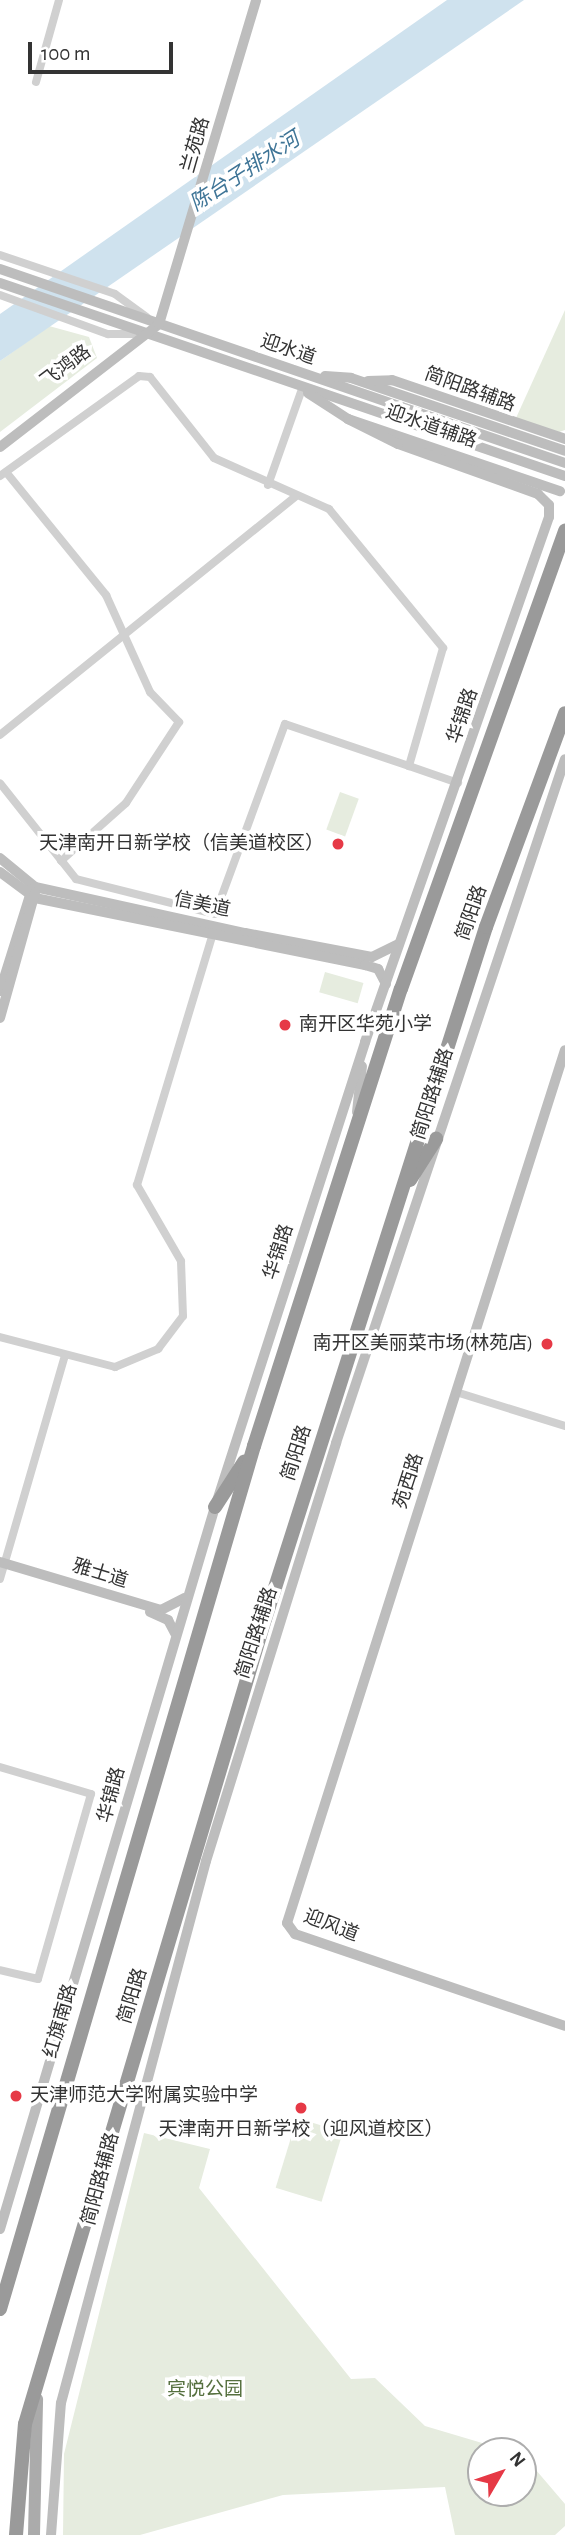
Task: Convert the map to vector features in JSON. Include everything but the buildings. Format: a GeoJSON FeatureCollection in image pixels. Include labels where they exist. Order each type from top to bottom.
{"type":"FeatureCollection","features":[{"type":"Feature","properties":{"kind":"highway","name":"简阳路"},"geometry":{"type":"LineString","coordinates":[[138,1824],[354,1132],[565,531]]}},
{"type":"Feature","properties":{"kind":"highway","name":"简阳路"},"geometry":{"type":"LineString","coordinates":[[39,2381],[265,1619],[486,927],[565,713]]}},
{"type":"Feature","properties":{"kind":"highway"},"geometry":{"type":"LineString","coordinates":[[399,1196],[436,1139]]}},
{"type":"Feature","properties":{"kind":"highway"},"geometry":{"type":"LineString","coordinates":[[215,1507],[254,1446]]}},
{"type":"Feature","properties":{"kind":"highway","name":"红旗南路"},"geometry":{"type":"LineString","coordinates":[[0,2309],[138,1824]]}},
{"type":"Feature","properties":{"kind":"highway"},"geometry":{"type":"LineString","coordinates":[[16,2535],[25,2424],[39,2381]]}},
{"type":"Feature","properties":{"kind":"main road"},"geometry":{"type":"LineString","coordinates":[[34,2535],[39,2381]]}},
{"type":"Feature","properties":{"kind":"street"},"geometry":{"type":"LineString","coordinates":[[36,82],[59,0]]}},
{"type":"Feature","properties":{"kind":"street","name":"兰苑路"},"geometry":{"type":"LineString","coordinates":[[145,335],[155,322],[184,242],[254,0]]}},
{"type":"Feature","properties":{"kind":"street"},"geometry":{"type":"LineString","coordinates":[[0,256],[112,293],[155,322]]}},
{"type":"Feature","properties":{"kind":"street","name":"迎水道"},"geometry":{"type":"LineString","coordinates":[[0,269],[565,463]]}},
{"type":"Feature","properties":{"kind":"street","name":"迎水道"},"geometry":{"type":"LineString","coordinates":[[0,284],[565,476]]}},
{"type":"Feature","properties":{"kind":"street"},"geometry":{"type":"LineString","coordinates":[[0,295],[108,334],[145,335]]}},
{"type":"Feature","properties":{"kind":"street","name":"飞鸿路"},"geometry":{"type":"LineString","coordinates":[[0,439],[145,335]]}},
{"type":"Feature","properties":{"kind":"street","name":"飞鸿路"},"geometry":{"type":"LineString","coordinates":[[0,447],[145,335]]}},
{"type":"Feature","properties":{"kind":"street","name":"迎水道辅路"},"geometry":{"type":"LineString","coordinates":[[303,375],[362,382],[565,451]]}},
{"type":"Feature","properties":{"kind":"street"},"geometry":{"type":"LineString","coordinates":[[61,861],[125,803],[179,722],[150,692],[127,638],[87,567],[3,474],[139,376],[150,377],[214,458],[268,485],[330,509],[443,648],[410,766]]}},
{"type":"Feature","properties":{"kind":"street","name":"简阳路辅路"},"geometry":{"type":"LineString","coordinates":[[362,382],[392,380],[565,439]]}},
{"type":"Feature","properties":{"kind":"street"},"geometry":{"type":"LineString","coordinates":[[268,485],[299,387]]}},
{"type":"Feature","properties":{"kind":"street","name":"迎水道辅路"},"geometry":{"type":"LineString","coordinates":[[299,387],[348,419],[560,491]]}},
{"type":"Feature","properties":{"kind":"street","name":"华锦路"},"geometry":{"type":"LineString","coordinates":[[0,2229],[174,1633],[365,1042],[458,783],[549,505],[538,494],[398,444],[348,419]]}},
{"type":"Feature","properties":{"kind":"street"},"geometry":{"type":"LineString","coordinates":[[0,735],[127,638],[296,496]]}},
{"type":"Feature","properties":{"kind":"street"},"geometry":{"type":"LineString","coordinates":[[0,783],[76,879],[215,914],[285,724],[458,783]]}},
{"type":"Feature","properties":{"kind":"street","name":"简阳路辅路"},"geometry":{"type":"LineString","coordinates":[[51,2535],[61,2403],[245,1726],[436,1139],[565,758]]}},
{"type":"Feature","properties":{"kind":"street","name":"信美道"},"geometry":{"type":"LineString","coordinates":[[0,858],[33,893],[372,957],[401,941]]}},
{"type":"Feature","properties":{"kind":"street","name":"信美道"},"geometry":{"type":"LineString","coordinates":[[0,872],[33,893],[212,936],[372,967],[386,984]]}},
{"type":"Feature","properties":{"kind":"street"},"geometry":{"type":"LineString","coordinates":[[14,883],[24,909]]}},
{"type":"Feature","properties":{"kind":"street"},"geometry":{"type":"LineString","coordinates":[[0,991],[24,909],[33,893]]}},
{"type":"Feature","properties":{"kind":"street"},"geometry":{"type":"LineString","coordinates":[[0,1017],[33,893]]}},
{"type":"Feature","properties":{"kind":"street"},"geometry":{"type":"LineString","coordinates":[[0,1337],[115,1367],[158,1349],[183,1316],[181,1261],[137,1185],[212,936]]}},
{"type":"Feature","properties":{"kind":"street"},"geometry":{"type":"LineString","coordinates":[[354,1132],[365,1042]]}},
{"type":"Feature","properties":{"kind":"street","name":"苑西路"},"geometry":{"type":"LineString","coordinates":[[287,1923],[565,1050]]}},
{"type":"Feature","properties":{"kind":"street"},"geometry":{"type":"LineString","coordinates":[[2,1568],[65,1355]]}},
{"type":"Feature","properties":{"kind":"street"},"geometry":{"type":"LineString","coordinates":[[456,1392],[565,1426]]}},
{"type":"Feature","properties":{"kind":"street","name":"雅士道"},"geometry":{"type":"LineString","coordinates":[[2,1568],[161,1610],[187,1596]]}},
{"type":"Feature","properties":{"kind":"street","name":"雅士道"},"geometry":{"type":"LineString","coordinates":[[2,1568],[159,1615],[174,1633]]}},
{"type":"Feature","properties":{"kind":"street"},"geometry":{"type":"LineString","coordinates":[[245,1726],[265,1619]]}},
{"type":"Feature","properties":{"kind":"street"},"geometry":{"type":"LineString","coordinates":[[0,1767],[91,1794],[38,1979],[0,1970]]}},
{"type":"Feature","properties":{"kind":"street","name":"迎风道"},"geometry":{"type":"LineString","coordinates":[[287,1923],[565,2019]]}},
{"type":"Feature","properties":{"kind":"street","name":"迎风道"},"geometry":{"type":"LineString","coordinates":[[287,1923],[295,1934],[565,2026]]}},
{"type":"Feature","properties":{"kind":"green space"},"geometry":{"type":"Polygon","coordinates":[[[565,310],[565,430],[559,432],[516,418],[565,310]]]}},
{"type":"Feature","properties":{"kind":"green space"},"geometry":{"type":"Polygon","coordinates":[[[49,326],[89,337],[97,358],[0,432],[0,361],[49,326]]]}},
{"type":"Feature","properties":{"kind":"green space"},"geometry":{"type":"Polygon","coordinates":[[[340,792],[359,799],[345,836],[326,830],[340,792]]]}},
{"type":"Feature","properties":{"kind":"green space"},"geometry":{"type":"Polygon","coordinates":[[[325,972],[363,983],[358,1003],[319,992],[325,972]]]}},
{"type":"Feature","properties":{"kind":"green space"},"geometry":{"type":"Polygon","coordinates":[[[297,2118],[343,2132],[322,2202],[276,2188],[297,2118]]]}},
{"type":"Feature","properties":{"kind":"green space","name":"宾悦公园"},"geometry":{"type":"Polygon","coordinates":[[[144,2133],[210,2149],[199,2188],[351,2379],[375,2378],[425,2426],[467,2438],[467,2507],[537,2507],[537,2471],[565,2504],[565,2526],[555,2535],[455,2535],[445,2487],[283,2495],[140,2535],[63,2535],[64,2454],[144,2133]]]}},
{"type":"Feature","properties":{"kind":"water","name":"陈台子排水河"},"geometry":{"type":"Polygon","coordinates":[[[447,0],[524,0],[0,361],[0,314],[447,0]]]}},
{"type":"Feature","properties":{"kind":"place","name":"天津南开日新学校（信美道校区）"},"geometry":{"type":"Point","coordinates":[338,844]}},
{"type":"Feature","properties":{"kind":"place","name":"南开区华苑小学"},"geometry":{"type":"Point","coordinates":[285,1025]}},
{"type":"Feature","properties":{"kind":"place","name":"南开区美丽菜市场(林苑店)"},"geometry":{"type":"Point","coordinates":[547,1344]}},
{"type":"Feature","properties":{"kind":"place","name":"天津师范大学附属实验中学"},"geometry":{"type":"Point","coordinates":[16,2096]}},
{"type":"Feature","properties":{"kind":"place","name":"天津南开日新学校（迎风道校区）"},"geometry":{"type":"Point","coordinates":[301,2108]}}]}
